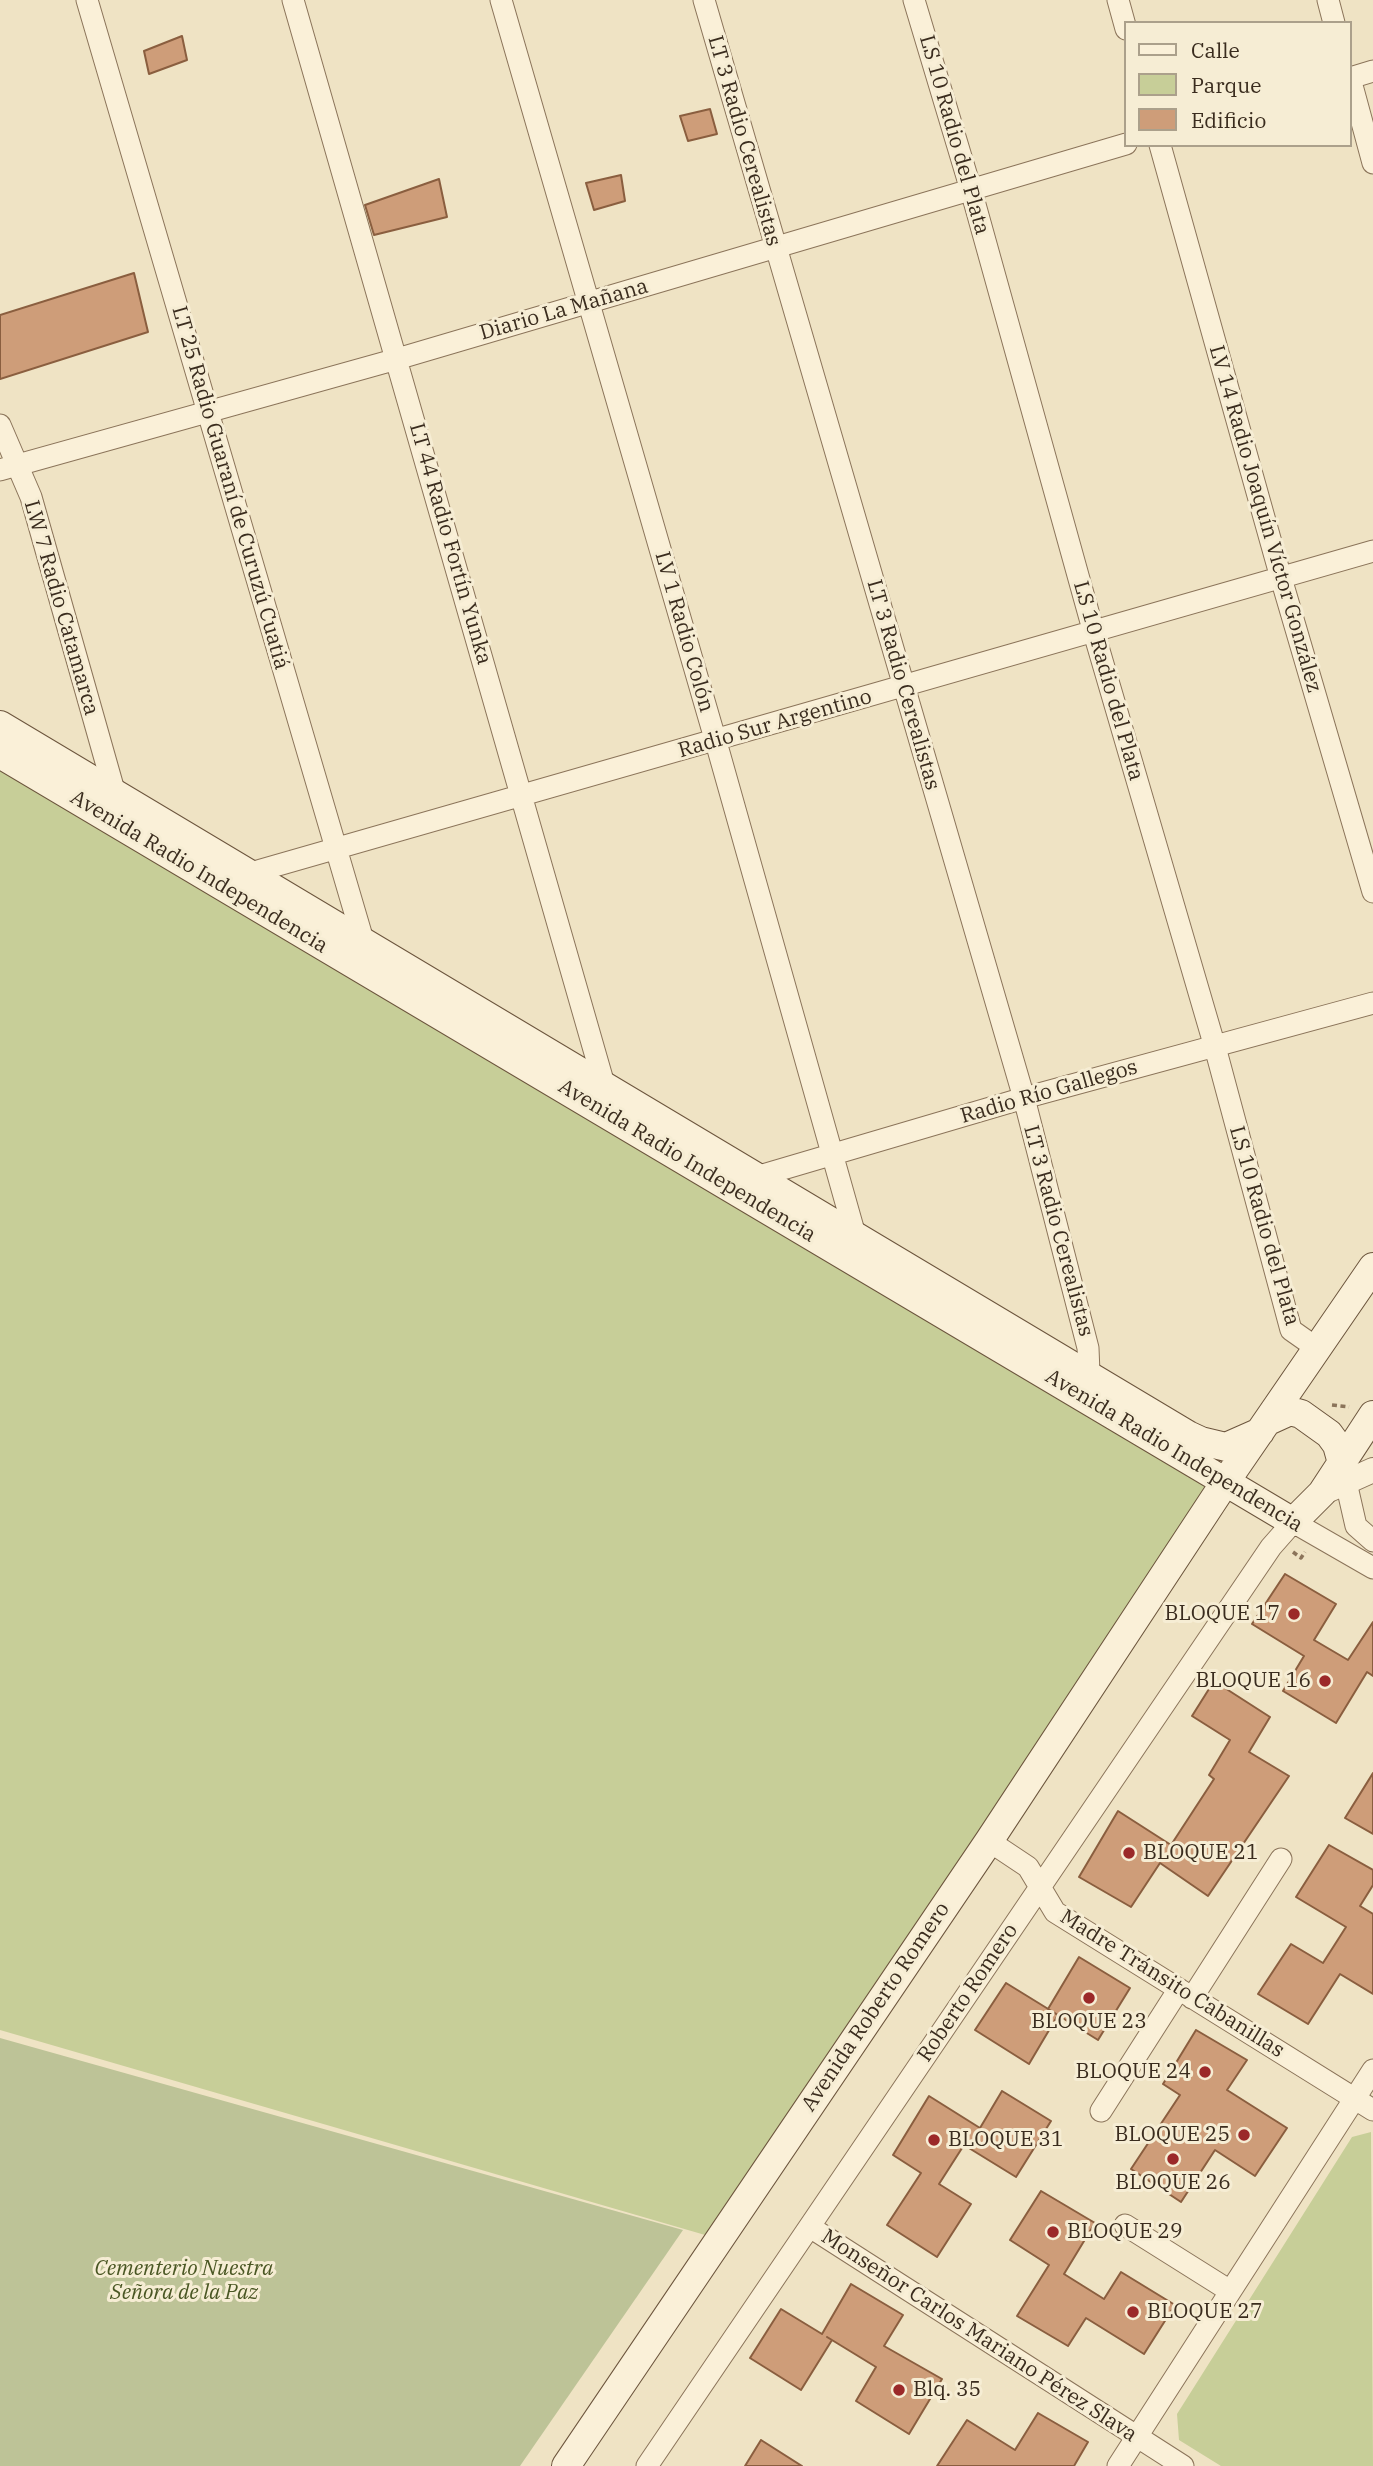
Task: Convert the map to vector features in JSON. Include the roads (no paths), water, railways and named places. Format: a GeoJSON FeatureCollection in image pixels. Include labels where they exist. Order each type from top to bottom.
{"type":"FeatureCollection","features":[{"type":"Feature","properties":{"kind":"main road","name":"Avenida Radio Independencia"},"geometry":{"type":"LineString","coordinates":[[0,725],[364,945],[1201,1441],[1226,1447],[1290,1411],[1301,1413],[1344,1462]]}},
{"type":"Feature","properties":{"kind":"main road","name":"Avenida Radio Independencia"},"geometry":{"type":"LineString","coordinates":[[0,754],[1293,1522]]}},
{"type":"Feature","properties":{"kind":"main road","name":"Avenida Roberto Romero"},"geometry":{"type":"LineString","coordinates":[[565,2466],[989,1841],[1183,1546],[1373,1267]]}},
{"type":"Feature","properties":{"kind":"main road"},"geometry":{"type":"LineString","coordinates":[[1293,1522],[1344,1462],[1373,1415]]}},
{"type":"Feature","properties":{"kind":"main road","name":"Avenida Roberto Romero"},"geometry":{"type":"LineString","coordinates":[[1183,1546],[1224,1505],[1245,1500],[1260,1502]]}},
{"type":"Feature","properties":{"kind":"street","name":"LT 25 Radio Guaraní de Curuzú Cuatiá"},"geometry":{"type":"LineString","coordinates":[[87,0],[374,976]]}},
{"type":"Feature","properties":{"kind":"street","name":"LT 44 Radio Fortín Yunka"},"geometry":{"type":"LineString","coordinates":[[293,0],[605,1088]]}},
{"type":"Feature","properties":{"kind":"street","name":"LV 1 Radio Colón"},"geometry":{"type":"LineString","coordinates":[[500,0],[716,742],[862,1265]]}},
{"type":"Feature","properties":{"kind":"street","name":"LT 3 Radio Cerealistas"},"geometry":{"type":"LineString","coordinates":[[704,0],[774,248],[1024,1098],[1088,1348],[1089,1373]]}},
{"type":"Feature","properties":{"kind":"street","name":"LS 10 Radio del Plata"},"geometry":{"type":"LineString","coordinates":[[914,0],[971,190],[1094,633],[1215,1047],[1291,1330],[1318,1349]]}},
{"type":"Feature","properties":{"kind":"street"},"geometry":{"type":"LineString","coordinates":[[1118,0],[1124,22]]}},
{"type":"Feature","properties":{"kind":"street"},"geometry":{"type":"LineString","coordinates":[[1328,0],[1333,21]]}},
{"type":"Feature","properties":{"kind":"street"},"geometry":{"type":"LineString","coordinates":[[1352,77],[1373,71]]}},
{"type":"Feature","properties":{"kind":"street"},"geometry":{"type":"LineString","coordinates":[[1352,85],[1373,163]]}},
{"type":"Feature","properties":{"kind":"street","name":"Diario La Mañana"},"geometry":{"type":"LineString","coordinates":[[8,468],[397,359],[1124,145]]}},
{"type":"Feature","properties":{"kind":"street","name":"LV 14 Radio Joaquín Víctor González"},"geometry":{"type":"LineString","coordinates":[[1161,147],[1281,578],[1373,892]]}},
{"type":"Feature","properties":{"kind":"street","name":"LW 7 Radio Catamarca"},"geometry":{"type":"LineString","coordinates":[[0,425],[8,468],[30,497],[115,793]]}},
{"type":"Feature","properties":{"kind":"street","name":"Radio Sur Argentino"},"geometry":{"type":"LineString","coordinates":[[218,883],[904,688],[1373,551]]}},
{"type":"Feature","properties":{"kind":"street","name":"Radio Río Gallegos"},"geometry":{"type":"LineString","coordinates":[[727,1186],[1024,1098],[1373,1003]]}},
{"type":"Feature","properties":{"kind":"street"},"geometry":{"type":"LineString","coordinates":[[1373,1470],[1344,1462],[1356,1526],[1373,1541]]}},
{"type":"Feature","properties":{"kind":"street","name":"Avenida Radio Independencia"},"geometry":{"type":"LineString","coordinates":[[1293,1522],[1373,1568]]}},
{"type":"Feature","properties":{"kind":"street","name":"Roberto Romero"},"geometry":{"type":"LineString","coordinates":[[647,2466],[1264,1556],[1293,1522]]}},
{"type":"Feature","properties":{"kind":"street","name":"Madre Tránsito Cabanillas"},"geometry":{"type":"LineString","coordinates":[[989,1841],[1028,1867],[1055,1912],[1364,2105]]}},
{"type":"Feature","properties":{"kind":"street"},"geometry":{"type":"LineString","coordinates":[[1101,2111],[1281,1859]]}},
{"type":"Feature","properties":{"kind":"street"},"geometry":{"type":"LineString","coordinates":[[1118,2466],[1230,2291],[1364,2105],[1373,2070]]}},
{"type":"Feature","properties":{"kind":"street"},"geometry":{"type":"LineString","coordinates":[[1125,2225],[1230,2291]]}},
{"type":"Feature","properties":{"kind":"street","name":"Monseñor Carlos Mariano Pérez Slava"},"geometry":{"type":"LineString","coordinates":[[810,2227],[1183,2466]]}},
{"type":"Feature","properties":{"kind":"place","name":"BLOQUE 17"},"geometry":{"type":"Point","coordinates":[1294,1614]}},
{"type":"Feature","properties":{"kind":"place","name":"BLOQUE 16"},"geometry":{"type":"Point","coordinates":[1325,1681]}},
{"type":"Feature","properties":{"kind":"place","name":"BLOQUE 21"},"geometry":{"type":"Point","coordinates":[1129,1853]}},
{"type":"Feature","properties":{"kind":"place","name":"BLOQUE 23"},"geometry":{"type":"Point","coordinates":[1089,1998]}},
{"type":"Feature","properties":{"kind":"place","name":"BLOQUE 24"},"geometry":{"type":"Point","coordinates":[1205,2072]}},
{"type":"Feature","properties":{"kind":"place","name":"BLOQUE 25"},"geometry":{"type":"Point","coordinates":[1244,2135]}},
{"type":"Feature","properties":{"kind":"place","name":"BLOQUE 31"},"geometry":{"type":"Point","coordinates":[934,2140]}},
{"type":"Feature","properties":{"kind":"place","name":"BLOQUE 26"},"geometry":{"type":"Point","coordinates":[1173,2159]}},
{"type":"Feature","properties":{"kind":"place","name":"BLOQUE 29"},"geometry":{"type":"Point","coordinates":[1053,2232]}},
{"type":"Feature","properties":{"kind":"place","name":"BLOQUE 27"},"geometry":{"type":"Point","coordinates":[1133,2312]}},
{"type":"Feature","properties":{"kind":"place","name":"Blq. 35"},"geometry":{"type":"Point","coordinates":[899,2390]}},
{"type":"Feature","properties":{"kind":"park label","name":"Cementerio Nuestra Señora de la Paz"},"geometry":{"type":"Point","coordinates":[184,2281]}}]}
